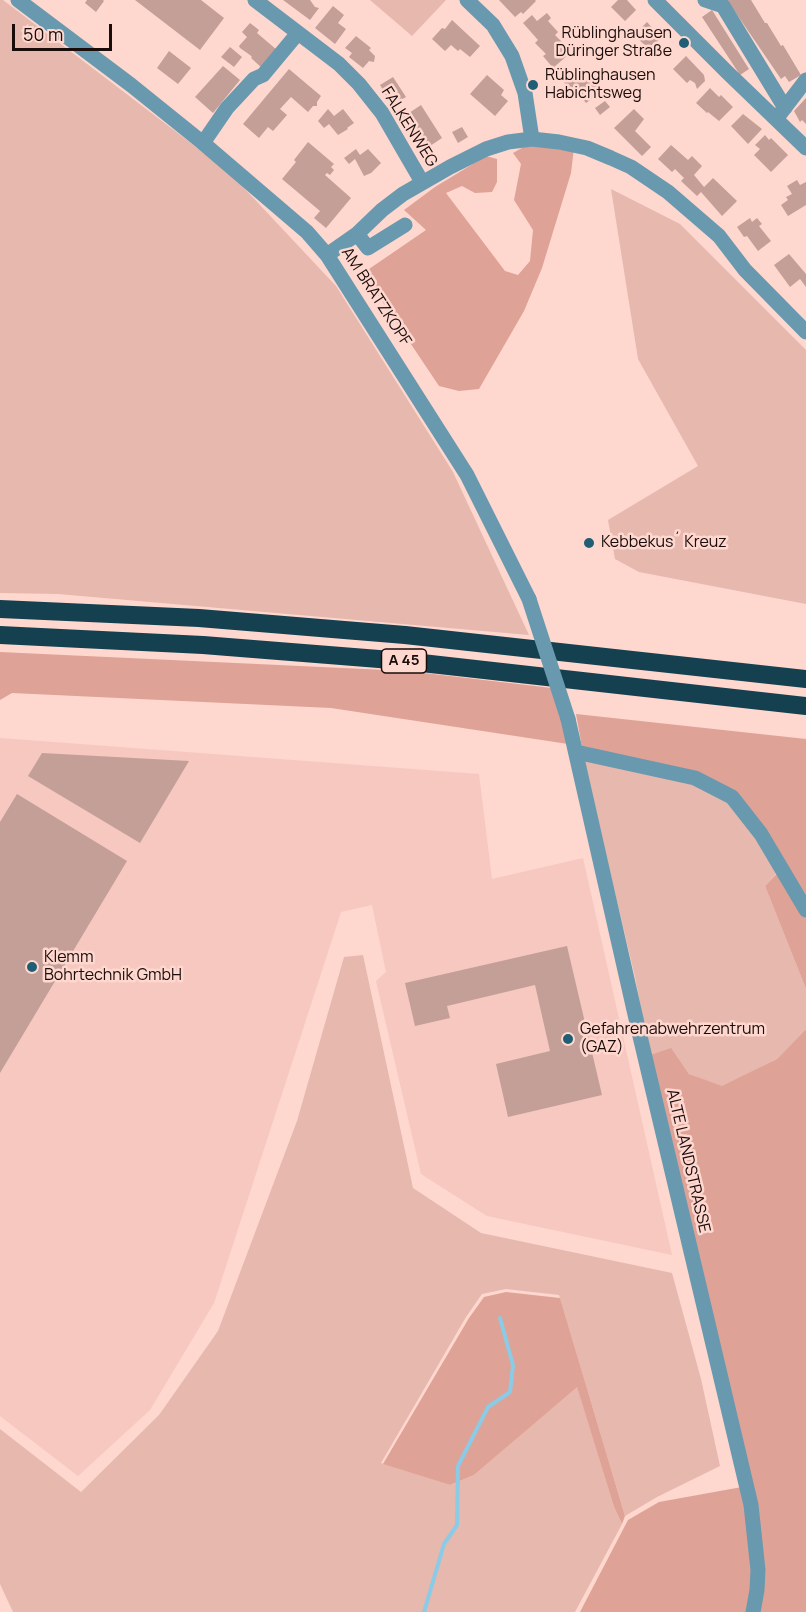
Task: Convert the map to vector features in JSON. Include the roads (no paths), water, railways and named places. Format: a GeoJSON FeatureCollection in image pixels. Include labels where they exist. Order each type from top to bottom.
{"type":"FeatureCollection","features":[{"type":"Feature","properties":{"kind":"highway","name":"A 45"},"geometry":{"type":"LineString","coordinates":[[0,609],[199,618],[405,634],[806,679]]}},
{"type":"Feature","properties":{"kind":"highway","name":"A 45"},"geometry":{"type":"LineString","coordinates":[[0,635],[203,645],[393,660],[806,706]]}},
{"type":"Feature","properties":{"kind":"street","name":"AM BRATZKOPF"},"geometry":{"type":"LineString","coordinates":[[18,0],[131,85],[203,143],[299,225],[327,255],[467,475],[529,599],[568,719]]}},
{"type":"Feature","properties":{"kind":"street","name":"FALKENWEG"},"geometry":{"type":"LineString","coordinates":[[255,0],[339,64],[359,84],[382,113],[422,182]]}},
{"type":"Feature","properties":{"kind":"street"},"geometry":{"type":"LineString","coordinates":[[467,0],[494,25],[512,56],[525,93],[532,139]]}},
{"type":"Feature","properties":{"kind":"street"},"geometry":{"type":"LineString","coordinates":[[655,0],[727,72],[781,113]]}},
{"type":"Feature","properties":{"kind":"street"},"geometry":{"type":"LineString","coordinates":[[705,0],[723,6],[781,113],[806,148]]}},
{"type":"Feature","properties":{"kind":"street"},"geometry":{"type":"LineString","coordinates":[[203,143],[227,108],[254,79],[263,75],[297,33]]}},
{"type":"Feature","properties":{"kind":"street"},"geometry":{"type":"LineString","coordinates":[[781,113],[806,80]]}},
{"type":"Feature","properties":{"kind":"street"},"geometry":{"type":"LineString","coordinates":[[327,255],[357,234],[382,210],[422,182],[486,149],[508,142],[532,139],[559,142],[587,148],[631,167],[668,192],[719,236],[745,270],[806,332]]}},
{"type":"Feature","properties":{"kind":"street"},"geometry":{"type":"LineString","coordinates":[[357,234],[368,249],[405,225]]}},
{"type":"Feature","properties":{"kind":"street","name":"ALTE LANDSTRASSE"},"geometry":{"type":"LineString","coordinates":[[568,719],[639,1032],[751,1505],[758,1561],[758,1590],[753,1612]]}},
{"type":"Feature","properties":{"kind":"street"},"geometry":{"type":"LineString","coordinates":[[576,752],[695,778],[732,797],[761,834],[806,910]]}},
{"type":"Feature","properties":{"kind":"waterway"},"geometry":{"type":"LineString","coordinates":[[424,1612],[444,1544],[457,1525],[458,1466],[488,1407],[510,1392],[513,1365],[500,1318]]}},
{"type":"Feature","properties":{"kind":"place","name":"Rüblinghausen Düringer Straße"},"geometry":{"type":"Point","coordinates":[684,43]}},
{"type":"Feature","properties":{"kind":"place","name":"Rüblinghausen Habichtsweg"},"geometry":{"type":"Point","coordinates":[533,85]}},
{"type":"Feature","properties":{"kind":"place","name":"Kebbekus´ Kreuz"},"geometry":{"type":"Point","coordinates":[589,543]}},
{"type":"Feature","properties":{"kind":"place","name":"Klemm Bohrtechnik GmbH"},"geometry":{"type":"Point","coordinates":[32,967]}},
{"type":"Feature","properties":{"kind":"place","name":"Gefahrenabwehrzentrum (GAZ)"},"geometry":{"type":"Point","coordinates":[568,1039]}}]}
